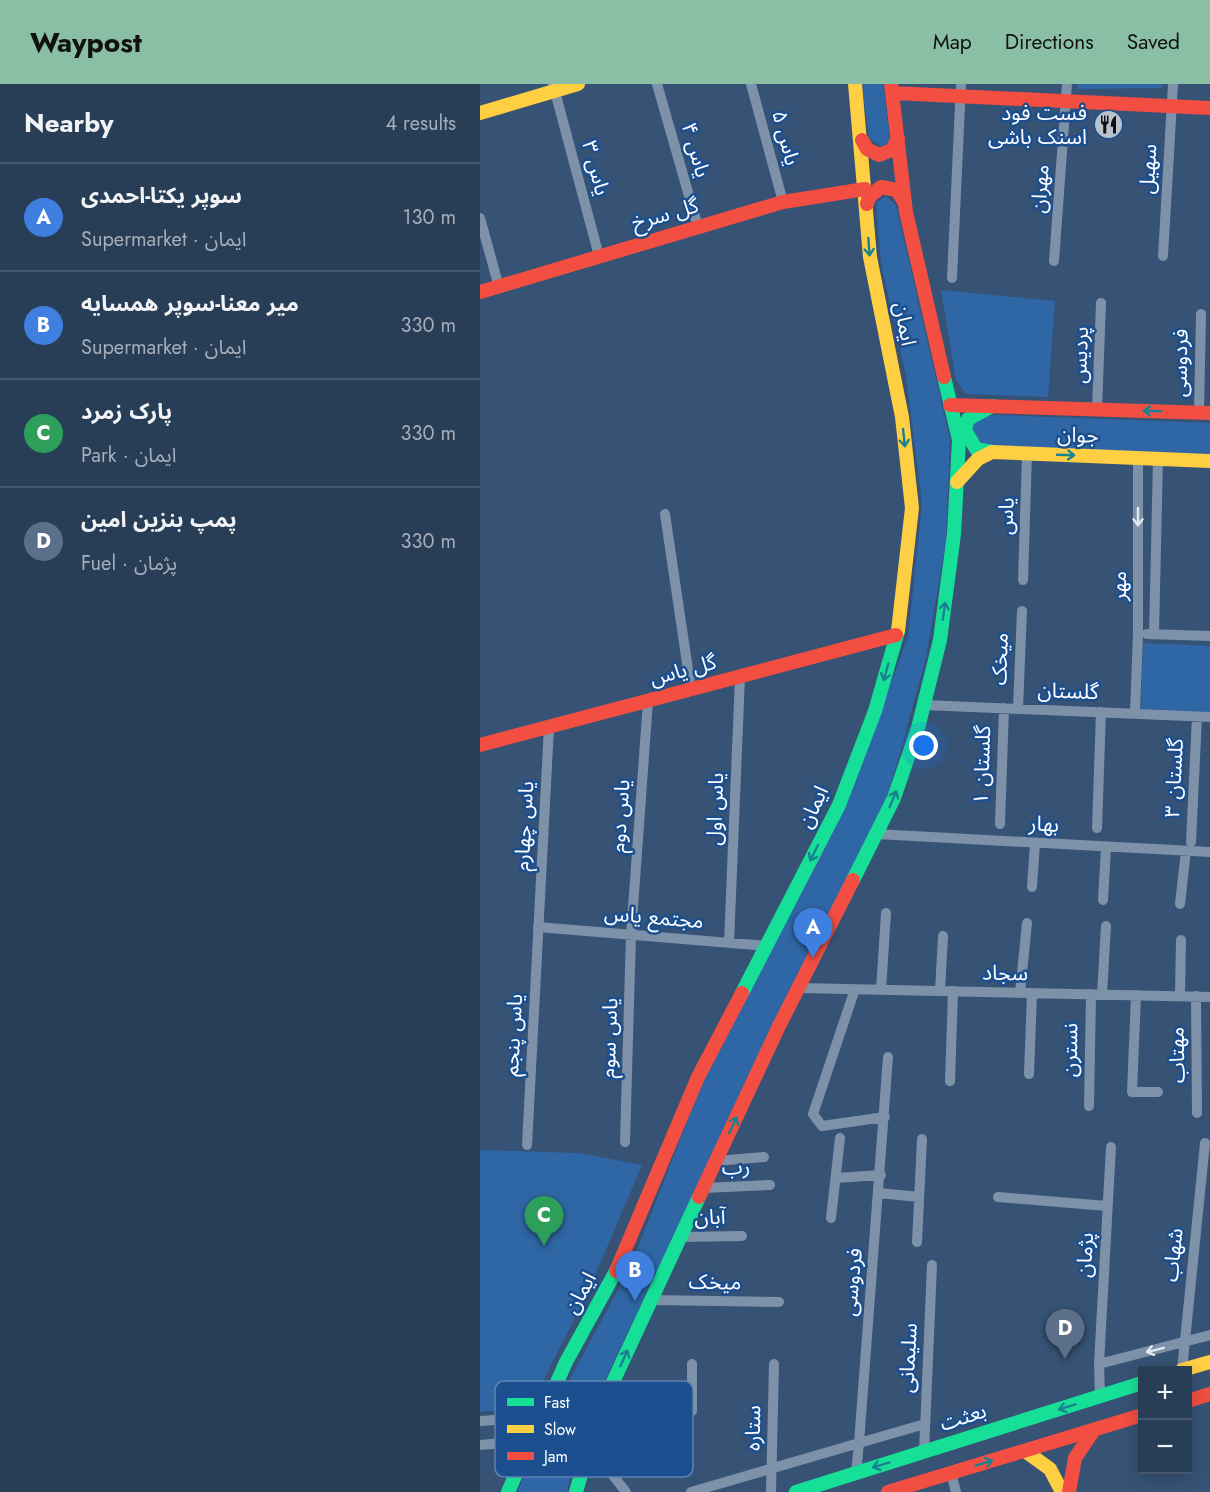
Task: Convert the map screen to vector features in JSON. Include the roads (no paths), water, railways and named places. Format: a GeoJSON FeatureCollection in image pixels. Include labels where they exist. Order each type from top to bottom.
{"type":"FeatureCollection","features":[{"type":"Feature","properties":{"kind":"main road"},"geometry":{"type":"LineString","coordinates":[[480,113],[554,87],[578,84]]}},
{"type":"Feature","properties":{"kind":"main road","name":"ایمان"},"geometry":{"type":"LineString","coordinates":[[558,1381],[624,1257],[698,1077],[839,805],[876,711],[901,620],[912,508],[902,417],[870,257],[855,84]]}},
{"type":"Feature","properties":{"kind":"main road"},"geometry":{"type":"LineString","coordinates":[[892,89],[960,90],[1065,101],[1210,108]]}},
{"type":"Feature","properties":{"kind":"main road","name":"ایمان"},"geometry":{"type":"LineString","coordinates":[[613,1381],[799,988],[894,798],[924,705],[940,640],[954,534],[959,440],[905,204],[892,89]]}},
{"type":"Feature","properties":{"kind":"main road"},"geometry":{"type":"LineString","coordinates":[[861,137],[867,149],[879,155],[892,150],[898,138]]}},
{"type":"Feature","properties":{"kind":"main road"},"geometry":{"type":"LineString","coordinates":[[867,204],[874,190],[890,187],[897,190],[905,204]]}},
{"type":"Feature","properties":{"kind":"main road","name":"گل سرخ"},"geometry":{"type":"LineString","coordinates":[[480,292],[783,202],[865,189]]}},
{"type":"Feature","properties":{"kind":"main road","name":"جوان"},"geometry":{"type":"LineString","coordinates":[[950,405],[1204,413]]}},
{"type":"Feature","properties":{"kind":"main road"},"geometry":{"type":"LineString","coordinates":[[992,406],[968,419],[965,430],[976,449],[992,453]]}},
{"type":"Feature","properties":{"kind":"main road"},"geometry":{"type":"LineString","coordinates":[[957,482],[978,459],[992,453]]}},
{"type":"Feature","properties":{"kind":"main road","name":"جوان"},"geometry":{"type":"LineString","coordinates":[[992,453],[1210,461]]}},
{"type":"Feature","properties":{"kind":"main road","name":"گل یاس"},"geometry":{"type":"LineString","coordinates":[[480,745],[896,636]]}},
{"type":"Feature","properties":{"kind":"main road"},"geometry":{"type":"LineString","coordinates":[[1192,1368],[1210,1362]]}},
{"type":"Feature","properties":{"kind":"main road","name":"بعثت"},"geometry":{"type":"LineString","coordinates":[[796,1492],[1138,1385]]}},
{"type":"Feature","properties":{"kind":"main road"},"geometry":{"type":"LineString","coordinates":[[1192,1400],[1210,1395]]}},
{"type":"Feature","properties":{"kind":"main road"},"geometry":{"type":"LineString","coordinates":[[888,1492],[1138,1417]]}},
{"type":"Feature","properties":{"kind":"main road"},"geometry":{"type":"LineString","coordinates":[[1069,1492],[1069,1475],[1074,1457],[1094,1430]]}},
{"type":"Feature","properties":{"kind":"main road"},"geometry":{"type":"LineString","coordinates":[[1025,1451],[1050,1469],[1062,1492]]}},
{"type":"Feature","properties":{"kind":"main road","name":"ایمان"},"geometry":{"type":"LineString","coordinates":[[508,1492],[515,1477]]}},
{"type":"Feature","properties":{"kind":"main road","name":"ایمان"},"geometry":{"type":"LineString","coordinates":[[576,1492],[580,1477]]}},
{"type":"Feature","properties":{"kind":"street","name":"یاس ۴"},"geometry":{"type":"LineString","coordinates":[[657,84],[698,227]]}},
{"type":"Feature","properties":{"kind":"street","name":"یاس ۵"},"geometry":{"type":"LineString","coordinates":[[751,84],[783,202]]}},
{"type":"Feature","properties":{"kind":"street","name":"مهران"},"geometry":{"type":"LineString","coordinates":[[1054,261],[1067,84]]}},
{"type":"Feature","properties":{"kind":"street","name":"سهیل"},"geometry":{"type":"LineString","coordinates":[[1163,256],[1173,84]]}},
{"type":"Feature","properties":{"kind":"street","name":"یاس ۳"},"geometry":{"type":"LineString","coordinates":[[554,87],[599,256]]}},
{"type":"Feature","properties":{"kind":"street"},"geometry":{"type":"LineString","coordinates":[[952,278],[960,90]]}},
{"type":"Feature","properties":{"kind":"street"},"geometry":{"type":"LineString","coordinates":[[480,218],[499,286]]}},
{"type":"Feature","properties":{"kind":"street","name":"پردیس"},"geometry":{"type":"LineString","coordinates":[[1097,409],[1101,303]]}},
{"type":"Feature","properties":{"kind":"street","name":"فردوسی"},"geometry":{"type":"LineString","coordinates":[[1201,314],[1204,413]]}},
{"type":"Feature","properties":{"kind":"street","name":"یاس"},"geometry":{"type":"LineString","coordinates":[[1023,580],[1027,454]]}},
{"type":"Feature","properties":{"kind":"street","name":"مهر"},"geometry":{"type":"LineString","coordinates":[[1135,713],[1138,634],[1138,458]]}},
{"type":"Feature","properties":{"kind":"street","name":"مهر"},"geometry":{"type":"LineString","coordinates":[[1154,634],[1158,459]]}},
{"type":"Feature","properties":{"kind":"street"},"geometry":{"type":"LineString","coordinates":[[665,514],[691,690]]}},
{"type":"Feature","properties":{"kind":"street","name":"میخک"},"geometry":{"type":"LineString","coordinates":[[1018,708],[1022,611]]}},
{"type":"Feature","properties":{"kind":"street"},"geometry":{"type":"LineString","coordinates":[[1138,634],[1210,636]]}},
{"type":"Feature","properties":{"kind":"street","name":"یاس اول"},"geometry":{"type":"LineString","coordinates":[[729,943],[740,677]]}},
{"type":"Feature","properties":{"kind":"street","name":"یاس دوم"},"geometry":{"type":"LineString","coordinates":[[631,935],[648,701]]}},
{"type":"Feature","properties":{"kind":"street","name":"گلستان"},"geometry":{"type":"LineString","coordinates":[[924,705],[1210,717]]}},
{"type":"Feature","properties":{"kind":"street","name":"گلستان ۱"},"geometry":{"type":"LineString","coordinates":[[1000,824],[1004,708]]}},
{"type":"Feature","properties":{"kind":"street"},"geometry":{"type":"LineString","coordinates":[[1097,828],[1101,712]]}},
{"type":"Feature","properties":{"kind":"street","name":"گلستان ۳"},"geometry":{"type":"LineString","coordinates":[[1180,904],[1188,846],[1197,717]]}},
{"type":"Feature","properties":{"kind":"street","name":"یاس چهارم"},"geometry":{"type":"LineString","coordinates":[[538,927],[549,727]]}},
{"type":"Feature","properties":{"kind":"street","name":"بهار"},"geometry":{"type":"LineString","coordinates":[[876,834],[1106,847],[1188,846],[1210,852]]}},
{"type":"Feature","properties":{"kind":"street"},"geometry":{"type":"LineString","coordinates":[[1032,887],[1035,843]]}},
{"type":"Feature","properties":{"kind":"street"},"geometry":{"type":"LineString","coordinates":[[1104,900],[1106,847]]}},
{"type":"Feature","properties":{"kind":"street"},"geometry":{"type":"LineString","coordinates":[[881,990],[886,913]]}},
{"type":"Feature","properties":{"kind":"street"},"geometry":{"type":"LineString","coordinates":[[1020,993],[1028,923]]}},
{"type":"Feature","properties":{"kind":"street","name":"نسترن"},"geometry":{"type":"LineString","coordinates":[[1089,1106],[1096,994],[1106,926]]}},
{"type":"Feature","properties":{"kind":"street","name":"مجتمع یاس"},"geometry":{"type":"LineString","coordinates":[[538,927],[766,946]]}},
{"type":"Feature","properties":{"kind":"street","name":"یاس پنجم"},"geometry":{"type":"LineString","coordinates":[[527,1145],[538,927]]}},
{"type":"Feature","properties":{"kind":"street","name":"یاس سوم"},"geometry":{"type":"LineString","coordinates":[[625,1142],[631,935]]}},
{"type":"Feature","properties":{"kind":"street"},"geometry":{"type":"LineString","coordinates":[[940,991],[943,936]]}},
{"type":"Feature","properties":{"kind":"street"},"geometry":{"type":"LineString","coordinates":[[1180,996],[1181,940]]}},
{"type":"Feature","properties":{"kind":"street","name":"سجاد"},"geometry":{"type":"LineString","coordinates":[[799,988],[1210,997]]}},
{"type":"Feature","properties":{"kind":"street"},"geometry":{"type":"LineString","coordinates":[[855,989],[813,1114],[822,1126],[885,1117]]}},
{"type":"Feature","properties":{"kind":"street"},"geometry":{"type":"LineString","coordinates":[[950,1081],[953,991]]}},
{"type":"Feature","properties":{"kind":"street"},"geometry":{"type":"LineString","coordinates":[[1029,1074],[1032,993]]}},
{"type":"Feature","properties":{"kind":"street"},"geometry":{"type":"LineString","coordinates":[[1136,995],[1132,1092],[1158,1092]]}},
{"type":"Feature","properties":{"kind":"street","name":"مهتاب"},"geometry":{"type":"LineString","coordinates":[[1196,996],[1197,1113]]}},
{"type":"Feature","properties":{"kind":"street","name":"فردوسی"},"geometry":{"type":"LineString","coordinates":[[856,1473],[888,1057]]}},
{"type":"Feature","properties":{"kind":"street"},"geometry":{"type":"LineString","coordinates":[[831,1218],[840,1138]]}},
{"type":"Feature","properties":{"kind":"street"},"geometry":{"type":"LineString","coordinates":[[917,1242],[922,1139]]}},
{"type":"Feature","properties":{"kind":"street","name":"شهاب"},"geometry":{"type":"LineString","coordinates":[[1182,1366],[1205,1143]]}},
{"type":"Feature","properties":{"kind":"street","name":"پژمان"},"geometry":{"type":"LineString","coordinates":[[1100,1396],[1099,1364],[1111,1147]]}},
{"type":"Feature","properties":{"kind":"street"},"geometry":{"type":"LineString","coordinates":[[716,1161],[764,1157]]}},
{"type":"Feature","properties":{"kind":"street"},"geometry":{"type":"LineString","coordinates":[[836,1178],[880,1175]]}},
{"type":"Feature","properties":{"kind":"street","name":"رب"},"geometry":{"type":"LineString","coordinates":[[704,1188],[770,1185]]}},
{"type":"Feature","properties":{"kind":"street"},"geometry":{"type":"LineString","coordinates":[[879,1193],[919,1197]]}},
{"type":"Feature","properties":{"kind":"street"},"geometry":{"type":"LineString","coordinates":[[998,1197],[1107,1206]]}},
{"type":"Feature","properties":{"kind":"street","name":"آبان"},"geometry":{"type":"LineString","coordinates":[[680,1237],[742,1236]]}},
{"type":"Feature","properties":{"kind":"street","name":"سلیمانی"},"geometry":{"type":"LineString","coordinates":[[924,1452],[932,1265]]}},
{"type":"Feature","properties":{"kind":"street","name":"میخک"},"geometry":{"type":"LineString","coordinates":[[650,1300],[779,1302]]}},
{"type":"Feature","properties":{"kind":"street"},"geometry":{"type":"LineString","coordinates":[[1099,1364],[1210,1335]]}},
{"type":"Feature","properties":{"kind":"street","name":"ستاره"},"geometry":{"type":"LineString","coordinates":[[771,1492],[774,1364]]}},
{"type":"Feature","properties":{"kind":"street"},"geometry":{"type":"LineString","coordinates":[[692,1365],[692,1381]]}},
{"type":"Feature","properties":{"kind":"street"},"geometry":{"type":"LineString","coordinates":[[480,1422],[495,1421]]}},
{"type":"Feature","properties":{"kind":"street"},"geometry":{"type":"LineString","coordinates":[[691,1492],[925,1424]]}},
{"type":"Feature","properties":{"kind":"street"},"geometry":{"type":"LineString","coordinates":[[480,1445],[495,1444]]}},
{"type":"Feature","properties":{"kind":"street"},"geometry":{"type":"LineString","coordinates":[[951,1473],[956,1492]]}},
{"type":"Feature","properties":{"kind":"street"},"geometry":{"type":"LineString","coordinates":[[615,1477],[626,1492]]}},
{"type":"Feature","properties":{"kind":"place","name":"فست فود اسنک باشی"},"geometry":{"type":"Point","coordinates":[1108,125]}},
{"type":"Feature","properties":{"kind":"place","name":"سوپر یکتا-احمدی"},"geometry":{"type":"Point","coordinates":[813,958]}},
{"type":"Feature","properties":{"kind":"place","name":"پارک زمرد"},"geometry":{"type":"Point","coordinates":[544,1246]}},
{"type":"Feature","properties":{"kind":"place","name":"میر معنا-سوپر همسایه"},"geometry":{"type":"Point","coordinates":[635,1301]}},
{"type":"Feature","properties":{"kind":"place","name":"پمپ بنزین امین"},"geometry":{"type":"Point","coordinates":[1065,1359]}}]}
